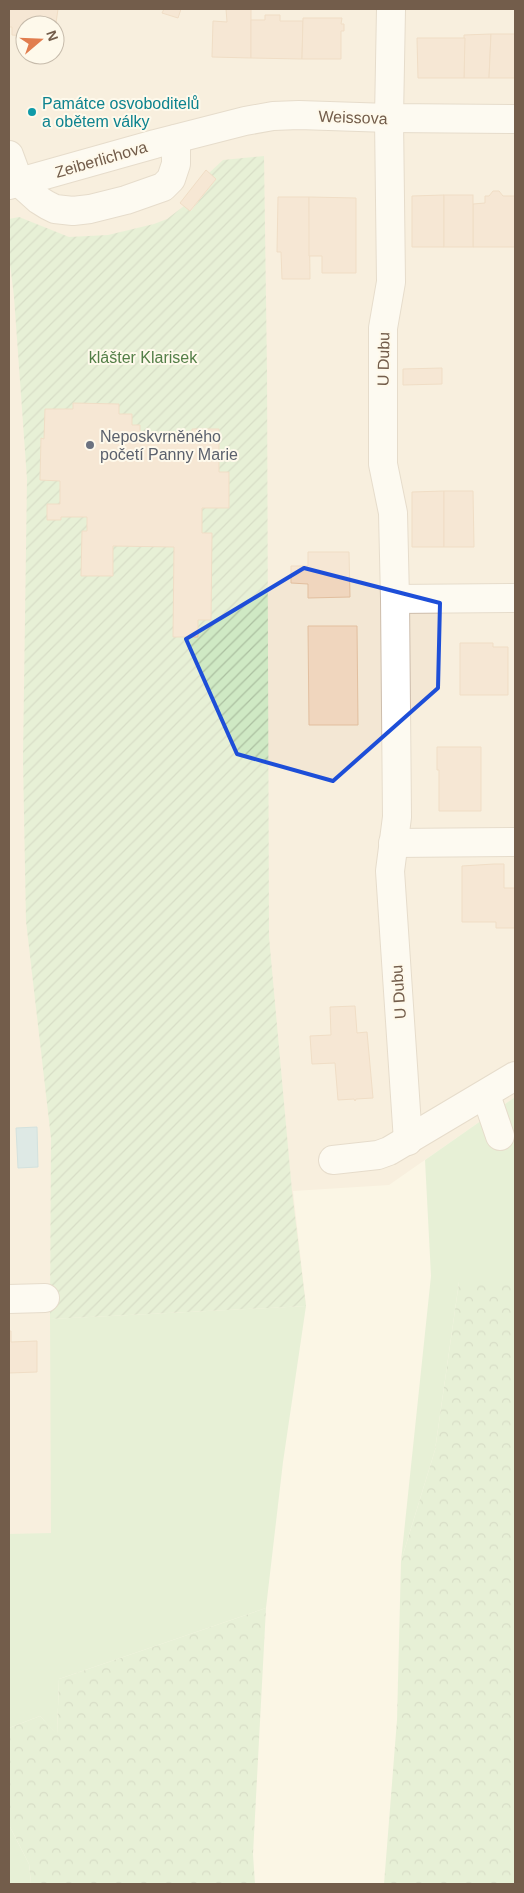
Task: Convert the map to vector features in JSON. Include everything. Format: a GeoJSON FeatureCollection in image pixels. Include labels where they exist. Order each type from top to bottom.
{"type":"FeatureCollection","features":[{"type":"Feature","properties":{"kind":"street","name":"U Dubu"},"geometry":{"type":"LineString","coordinates":[[391,9],[389,118],[391,282],[382,328],[383,464],[392,513],[395,599],[397,817],[390,871],[408,1141]]}},
{"type":"Feature","properties":{"kind":"street","name":"Weissova"},"geometry":{"type":"LineString","coordinates":[[184,137],[273,116],[515,119]]}},
{"type":"Feature","properties":{"kind":"street","name":"Zeiberlichova"},"geometry":{"type":"LineString","coordinates":[[14,184],[184,137]]}},
{"type":"Feature","properties":{"kind":"street"},"geometry":{"type":"LineString","coordinates":[[9,155],[14,184],[47,205],[64,211],[90,209],[126,200],[163,187],[171,179],[184,137]]}},
{"type":"Feature","properties":{"kind":"street"},"geometry":{"type":"LineString","coordinates":[[395,599],[515,598]]}},
{"type":"Feature","properties":{"kind":"street"},"geometry":{"type":"LineString","coordinates":[[393,844],[515,842]]}},
{"type":"Feature","properties":{"kind":"street"},"geometry":{"type":"LineString","coordinates":[[333,1160],[378,1155],[408,1141],[515,1076]]}},
{"type":"Feature","properties":{"kind":"street"},"geometry":{"type":"LineString","coordinates":[[486,1095],[500,1136]]}},
{"type":"Feature","properties":{"kind":"street"},"geometry":{"type":"LineString","coordinates":[[9,1299],[45,1298]]}},
{"type":"Feature","properties":{"kind":"highlighted area"},"geometry":{"type":"Polygon","coordinates":[[[304,568],[440,603],[438,688],[333,781],[237,754],[186,639],[304,568]]]}},
{"type":"Feature","properties":{"kind":"shaded area"},"geometry":{"type":"Polygon","coordinates":[[[9,9],[515,9],[515,1097],[389,1185],[293,1191],[306,1306],[51,1319],[51,1534],[9,1534],[9,9]]]}},
{"type":"Feature","properties":{"kind":"green space","name":"klášter Klarisek"},"geometry":{"type":"Polygon","coordinates":[[[264,156],[267,372],[269,937],[292,1191],[306,1306],[50,1319],[51,1138],[26,921],[23,759],[27,479],[14,297],[9,255],[9,219],[19,217],[69,237],[108,235],[154,224],[167,219],[184,206],[191,211],[216,179],[209,173],[223,160],[264,156]]]}},
{"type":"Feature","properties":{"kind":"green space"},"geometry":{"type":"Polygon","coordinates":[[[515,1097],[515,1282],[459,1282],[435,1450],[401,1561],[431,1276],[425,1160],[515,1097]]]}},
{"type":"Feature","properties":{"kind":"green space"},"geometry":{"type":"Polygon","coordinates":[[[459,1282],[515,1282],[515,1884],[384,1884],[397,1720],[401,1561],[435,1450],[459,1282]]]}},
{"type":"Feature","properties":{"kind":"green space"},"geometry":{"type":"Polygon","coordinates":[[[306,1306],[283,1462],[266,1608],[59,1679],[57,1735],[40,1716],[9,1728],[9,1534],[51,1533],[50,1319],[306,1306]]]}},
{"type":"Feature","properties":{"kind":"green space"},"geometry":{"type":"Polygon","coordinates":[[[266,1608],[253,1854],[255,1884],[31,1884],[29,1864],[9,1825],[9,1728],[40,1716],[57,1734],[59,1679],[266,1608]]]}},
{"type":"Feature","properties":{"kind":"green space"},"geometry":{"type":"Polygon","coordinates":[[[9,1825],[29,1864],[31,1884],[9,1884],[9,1825]]]}},
{"type":"Feature","properties":{"kind":"water"},"geometry":{"type":"Polygon","coordinates":[[[37,1127],[38,1167],[18,1168],[16,1128],[37,1127]]]}},
{"type":"Feature","properties":{"kind":"building"},"geometry":{"type":"Polygon","coordinates":[[[9,9],[58,9],[57,15],[15,15],[15,35],[12,35],[12,27],[9,27],[9,9]]]}},
{"type":"Feature","properties":{"kind":"building"},"geometry":{"type":"Polygon","coordinates":[[[164,9],[181,9],[178,18],[162,13],[164,9]]]}},
{"type":"Feature","properties":{"kind":"building"},"geometry":{"type":"Polygon","coordinates":[[[226,9],[251,9],[251,58],[212,57],[213,21],[227,22],[226,9]]]}},
{"type":"Feature","properties":{"kind":"building"},"geometry":{"type":"Polygon","coordinates":[[[265,15],[280,15],[280,21],[303,21],[302,59],[251,58],[251,20],[265,20],[265,15]]]}},
{"type":"Feature","properties":{"kind":"building"},"geometry":{"type":"Polygon","coordinates":[[[303,18],[342,18],[341,24],[344,24],[344,31],[341,31],[341,59],[302,59],[303,18]]]}},
{"type":"Feature","properties":{"kind":"building"},"geometry":{"type":"Polygon","coordinates":[[[491,34],[489,78],[464,78],[464,35],[491,34]]]}},
{"type":"Feature","properties":{"kind":"building"},"geometry":{"type":"Polygon","coordinates":[[[491,34],[515,34],[515,78],[489,78],[491,34]]]}},
{"type":"Feature","properties":{"kind":"building"},"geometry":{"type":"Polygon","coordinates":[[[417,38],[465,38],[464,78],[418,78],[417,38]]]}},
{"type":"Feature","properties":{"kind":"building"},"geometry":{"type":"Polygon","coordinates":[[[206,170],[216,179],[190,211],[180,203],[206,170]]]}},
{"type":"Feature","properties":{"kind":"building"},"geometry":{"type":"Polygon","coordinates":[[[493,191],[499,191],[503,196],[515,196],[515,247],[473,247],[473,204],[485,203],[485,196],[489,196],[493,191]]]}},
{"type":"Feature","properties":{"kind":"building"},"geometry":{"type":"Polygon","coordinates":[[[444,195],[444,247],[412,247],[412,196],[444,195]]]}},
{"type":"Feature","properties":{"kind":"building"},"geometry":{"type":"Polygon","coordinates":[[[444,195],[473,195],[473,247],[444,247],[444,195]]]}},
{"type":"Feature","properties":{"kind":"building"},"geometry":{"type":"Polygon","coordinates":[[[278,197],[309,197],[310,279],[282,279],[281,252],[277,252],[278,197]]]}},
{"type":"Feature","properties":{"kind":"building"},"geometry":{"type":"Polygon","coordinates":[[[309,197],[356,198],[356,273],[322,273],[322,256],[309,256],[309,197]]]}},
{"type":"Feature","properties":{"kind":"building"},"geometry":{"type":"Polygon","coordinates":[[[442,368],[442,384],[403,385],[403,369],[442,368]]]}},
{"type":"Feature","properties":{"kind":"building"},"geometry":{"type":"Polygon","coordinates":[[[73,403],[119,404],[119,414],[132,414],[132,425],[140,425],[140,438],[192,439],[192,429],[219,429],[219,472],[229,472],[229,508],[202,508],[202,533],[212,533],[211,620],[198,620],[198,637],[173,637],[174,547],[113,546],[113,576],[81,576],[82,531],[87,531],[87,517],[61,517],[61,520],[47,520],[47,504],[60,504],[60,481],[40,480],[41,438],[44,439],[45,409],[73,409],[73,403]]]}},
{"type":"Feature","properties":{"kind":"building"},"geometry":{"type":"Polygon","coordinates":[[[444,491],[444,547],[412,547],[412,492],[444,491]]]}},
{"type":"Feature","properties":{"kind":"building"},"geometry":{"type":"Polygon","coordinates":[[[444,491],[473,491],[474,547],[444,547],[444,491]]]}},
{"type":"Feature","properties":{"kind":"building"},"geometry":{"type":"Polygon","coordinates":[[[308,552],[349,552],[350,597],[308,598],[308,584],[291,583],[291,566],[308,566],[308,552]]]}},
{"type":"Feature","properties":{"kind":"building"},"geometry":{"type":"Polygon","coordinates":[[[308,626],[357,626],[358,725],[309,725],[308,626]]]}},
{"type":"Feature","properties":{"kind":"building"},"geometry":{"type":"Polygon","coordinates":[[[460,643],[493,643],[493,647],[508,647],[508,695],[460,695],[460,643]]]}},
{"type":"Feature","properties":{"kind":"building"},"geometry":{"type":"Polygon","coordinates":[[[437,747],[481,747],[481,811],[439,811],[437,747]]]}},
{"type":"Feature","properties":{"kind":"building"},"geometry":{"type":"Polygon","coordinates":[[[504,864],[504,888],[515,888],[515,928],[496,928],[496,922],[462,922],[462,866],[504,864]]]}},
{"type":"Feature","properties":{"kind":"building"},"geometry":{"type":"Polygon","coordinates":[[[355,1006],[357,1033],[367,1032],[373,1098],[356,1099],[355,1101],[354,1099],[338,1100],[335,1063],[312,1064],[310,1036],[331,1035],[330,1007],[355,1006]]]}},
{"type":"Feature","properties":{"kind":"building"},"geometry":{"type":"Polygon","coordinates":[[[9,1331],[11,1331],[11,1342],[37,1341],[37,1372],[9,1373],[9,1331]]]}},
{"type":"Feature","properties":{"kind":"place","name":"Památce osvoboditelů a obětem války"},"geometry":{"type":"Point","coordinates":[32,112]}},
{"type":"Feature","properties":{"kind":"place","name":"Neposkvrněného početí Panny Marie"},"geometry":{"type":"Point","coordinates":[90,445]}}]}
